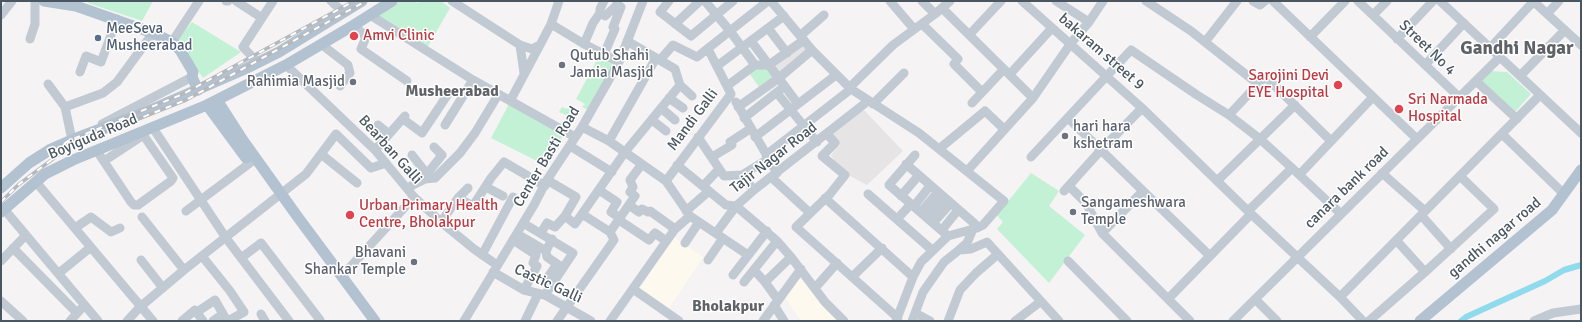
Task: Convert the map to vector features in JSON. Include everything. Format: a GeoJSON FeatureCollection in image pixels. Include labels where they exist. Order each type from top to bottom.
{"type":"FeatureCollection","features":[{"type":"Feature","properties":{"kind":"main road"},"geometry":{"type":"LineString","coordinates":[[44,1],[74,3],[118,19],[172,42],[180,50],[192,74],[202,89]]}},
{"type":"Feature","properties":{"kind":"main road","name":"Boyiguda Road"},"geometry":{"type":"LineString","coordinates":[[1,188],[29,163],[41,155],[73,139],[148,112],[202,89],[279,52],[362,1]]}},
{"type":"Feature","properties":{"kind":"main road","name":"Boyiguda Road"},"geometry":{"type":"LineString","coordinates":[[2,210],[45,174],[52,170],[70,161],[97,151],[118,147],[153,128],[212,103],[286,65],[354,26],[392,1]]}},
{"type":"Feature","properties":{"kind":"main road"},"geometry":{"type":"LineString","coordinates":[[308,34],[318,46]]}},
{"type":"Feature","properties":{"kind":"main road"},"geometry":{"type":"LineString","coordinates":[[297,41],[304,54]]}},
{"type":"Feature","properties":{"kind":"main road"},"geometry":{"type":"LineString","coordinates":[[245,68],[252,82]]}},
{"type":"Feature","properties":{"kind":"main road"},"geometry":{"type":"LineString","coordinates":[[212,103],[250,162],[279,196],[342,276],[369,321]]}},
{"type":"Feature","properties":{"kind":"main road"},"geometry":{"type":"LineString","coordinates":[[212,103],[242,139],[279,196],[369,321]]}},
{"type":"Feature","properties":{"kind":"main road"},"geometry":{"type":"LineString","coordinates":[[61,145],[70,161]]}},
{"type":"Feature","properties":{"kind":"main road"},"geometry":{"type":"LineString","coordinates":[[41,155],[52,170]]}},
{"type":"Feature","properties":{"kind":"main road","name":"gandhi nagar road"},"geometry":{"type":"LineString","coordinates":[[1420,321],[1552,210],[1581,170]]}},
{"type":"Feature","properties":{"kind":"street"},"geometry":{"type":"LineString","coordinates":[[1,15],[12,1]]}},
{"type":"Feature","properties":{"kind":"street"},"geometry":{"type":"LineString","coordinates":[[30,39],[35,24],[35,1]]}},
{"type":"Feature","properties":{"kind":"street"},"geometry":{"type":"LineString","coordinates":[[172,42],[199,1]]}},
{"type":"Feature","properties":{"kind":"street"},"geometry":{"type":"LineString","coordinates":[[236,1],[262,18]]}},
{"type":"Feature","properties":{"kind":"street"},"geometry":{"type":"LineString","coordinates":[[257,62],[243,47],[273,1]]}},
{"type":"Feature","properties":{"kind":"street"},"geometry":{"type":"LineString","coordinates":[[331,1],[343,12]]}},
{"type":"Feature","properties":{"kind":"street"},"geometry":{"type":"LineString","coordinates":[[452,1],[520,45],[532,49],[540,45]]}},
{"type":"Feature","properties":{"kind":"street"},"geometry":{"type":"LineString","coordinates":[[510,101],[551,24],[558,1]]}},
{"type":"Feature","properties":{"kind":"street"},"geometry":{"type":"LineString","coordinates":[[584,44],[593,23],[600,14],[600,9],[604,1]]}},
{"type":"Feature","properties":{"kind":"street","name":"Center Basti Road"},"geometry":{"type":"LineString","coordinates":[[464,321],[546,183],[582,127],[619,62],[643,1]]}},
{"type":"Feature","properties":{"kind":"street"},"geometry":{"type":"LineString","coordinates":[[669,1],[660,12],[691,36],[733,1]]}},
{"type":"Feature","properties":{"kind":"street"},"geometry":{"type":"LineString","coordinates":[[675,24],[700,1]]}},
{"type":"Feature","properties":{"kind":"street"},"geometry":{"type":"LineString","coordinates":[[705,1],[743,47],[755,65]]}},
{"type":"Feature","properties":{"kind":"street"},"geometry":{"type":"LineString","coordinates":[[609,141],[658,59],[673,45],[697,57],[769,1],[784,16],[812,50],[850,88],[870,103],[919,133],[1004,201],[982,225],[975,229],[945,233],[888,185],[915,155]]}},
{"type":"Feature","properties":{"kind":"street"},"geometry":{"type":"LineString","coordinates":[[890,1],[918,27],[958,60],[954,64],[982,92]]}},
{"type":"Feature","properties":{"kind":"street"},"geometry":{"type":"LineString","coordinates":[[922,1],[939,11],[969,35],[1033,98]]}},
{"type":"Feature","properties":{"kind":"street"},"geometry":{"type":"LineString","coordinates":[[698,137],[724,176],[742,175],[767,157],[850,88],[893,45],[950,1]]}},
{"type":"Feature","properties":{"kind":"street"},"geometry":{"type":"LineString","coordinates":[[969,35],[1001,1]]}},
{"type":"Feature","properties":{"kind":"street","name":"bakaram street 9"},"geometry":{"type":"LineString","coordinates":[[1023,1],[1108,76],[1250,213],[1340,297],[1363,321]]}},
{"type":"Feature","properties":{"kind":"street"},"geometry":{"type":"LineString","coordinates":[[1056,1],[1089,22]]}},
{"type":"Feature","properties":{"kind":"street"},"geometry":{"type":"LineString","coordinates":[[967,171],[1033,98],[1071,43],[1089,22],[1103,1]]}},
{"type":"Feature","properties":{"kind":"street"},"geometry":{"type":"LineString","coordinates":[[1146,1],[1191,31],[1258,84]]}},
{"type":"Feature","properties":{"kind":"street"},"geometry":{"type":"LineString","coordinates":[[1205,42],[1237,1]]}},
{"type":"Feature","properties":{"kind":"street"},"geometry":{"type":"LineString","coordinates":[[1253,1],[1260,6],[1265,1]]}},
{"type":"Feature","properties":{"kind":"street"},"geometry":{"type":"LineString","coordinates":[[1273,1],[1417,139]]}},
{"type":"Feature","properties":{"kind":"street"},"geometry":{"type":"LineString","coordinates":[[1310,37],[1345,1]]}},
{"type":"Feature","properties":{"kind":"street","name":"Street No 4"},"geometry":{"type":"LineString","coordinates":[[1358,1],[1460,98]]}},
{"type":"Feature","properties":{"kind":"street"},"geometry":{"type":"LineString","coordinates":[[1373,15],[1387,1]]}},
{"type":"Feature","properties":{"kind":"street"},"geometry":{"type":"LineString","coordinates":[[1398,39],[1433,1]]}},
{"type":"Feature","properties":{"kind":"street"},"geometry":{"type":"LineString","coordinates":[[1440,1],[1581,133]]}},
{"type":"Feature","properties":{"kind":"street"},"geometry":{"type":"LineString","coordinates":[[1490,48],[1533,1],[1581,45]]}},
{"type":"Feature","properties":{"kind":"street"},"geometry":{"type":"LineString","coordinates":[[1547,14],[1559,1]]}},
{"type":"Feature","properties":{"kind":"street"},"geometry":{"type":"LineString","coordinates":[[600,14],[605,16],[618,5]]}},
{"type":"Feature","properties":{"kind":"street"},"geometry":{"type":"LineString","coordinates":[[618,5],[637,14]]}},
{"type":"Feature","properties":{"kind":"street"},"geometry":{"type":"LineString","coordinates":[[604,54],[615,29],[613,27],[618,5]]}},
{"type":"Feature","properties":{"kind":"street"},"geometry":{"type":"LineString","coordinates":[[370,15],[498,95],[575,137]]}},
{"type":"Feature","properties":{"kind":"street"},"geometry":{"type":"LineString","coordinates":[[810,213],[774,175],[767,157],[729,90],[755,65],[769,65],[787,52],[824,15]]}},
{"type":"Feature","properties":{"kind":"street"},"geometry":{"type":"LineString","coordinates":[[717,66],[784,16]]}},
{"type":"Feature","properties":{"kind":"street"},"geometry":{"type":"LineString","coordinates":[[80,72],[86,56],[101,62],[118,19]]}},
{"type":"Feature","properties":{"kind":"street"},"geometry":{"type":"LineString","coordinates":[[1424,65],[1464,23]]}},
{"type":"Feature","properties":{"kind":"street"},"geometry":{"type":"LineString","coordinates":[[551,24],[584,44],[619,62]]}},
{"type":"Feature","properties":{"kind":"street"},"geometry":{"type":"LineString","coordinates":[[354,26],[366,37],[361,49],[407,81]]}},
{"type":"Feature","properties":{"kind":"street"},"geometry":{"type":"LineString","coordinates":[[768,28],[787,52]]}},
{"type":"Feature","properties":{"kind":"street"},"geometry":{"type":"LineString","coordinates":[[972,103],[982,92],[1008,72],[1052,28]]}},
{"type":"Feature","properties":{"kind":"street"},"geometry":{"type":"LineString","coordinates":[[1520,76],[1564,30]]}},
{"type":"Feature","properties":{"kind":"street"},"geometry":{"type":"LineString","coordinates":[[65,107],[103,93],[117,82],[153,33]]}},
{"type":"Feature","properties":{"kind":"street"},"geometry":{"type":"LineString","coordinates":[[627,41],[675,69],[680,85],[692,96]]}},
{"type":"Feature","properties":{"kind":"street"},"geometry":{"type":"LineString","coordinates":[[751,41],[782,82],[804,126],[817,142]]}},
{"type":"Feature","properties":{"kind":"street"},"geometry":{"type":"LineString","coordinates":[[520,45],[524,73]]}},
{"type":"Feature","properties":{"kind":"street"},"geometry":{"type":"LineString","coordinates":[[318,46],[348,65],[350,72],[340,86]]}},
{"type":"Feature","properties":{"kind":"street","name":"Mandi Galli"},"geometry":{"type":"LineString","coordinates":[[666,180],[698,137],[729,90],[708,49]]}},
{"type":"Feature","properties":{"kind":"street"},"geometry":{"type":"LineString","coordinates":[[738,106],[782,82],[812,50]]}},
{"type":"Feature","properties":{"kind":"street"},"geometry":{"type":"LineString","coordinates":[[1031,157],[1131,50],[1229,115],[1260,139],[1300,174],[1341,214]]}},
{"type":"Feature","properties":{"kind":"street","name":"canara bank road"},"geometry":{"type":"LineString","coordinates":[[1233,321],[1500,57]]}},
{"type":"Feature","properties":{"kind":"street","name":"Bearban Galli"},"geometry":{"type":"LineString","coordinates":[[286,65],[374,150],[414,197],[441,222],[482,255],[495,268]]}},
{"type":"Feature","properties":{"kind":"street","name":"Tajir Nagar Road"},"geometry":{"type":"LineString","coordinates":[[677,165],[726,205],[736,206],[754,190],[870,103],[904,73]]}},
{"type":"Feature","properties":{"kind":"street"},"geometry":{"type":"LineString","coordinates":[[48,84],[65,107],[73,139],[192,74]]}},
{"type":"Feature","properties":{"kind":"street"},"geometry":{"type":"LineString","coordinates":[[755,137],[836,75]]}},
{"type":"Feature","properties":{"kind":"street"},"geometry":{"type":"LineString","coordinates":[[1229,115],[1262,79],[1268,79],[1331,141]]}},
{"type":"Feature","properties":{"kind":"street"},"geometry":{"type":"LineString","coordinates":[[445,125],[473,80]]}},
{"type":"Feature","properties":{"kind":"street"},"geometry":{"type":"LineString","coordinates":[[1476,81],[1517,119]]}},
{"type":"Feature","properties":{"kind":"street"},"geometry":{"type":"LineString","coordinates":[[744,118],[777,93],[782,82]]}},
{"type":"Feature","properties":{"kind":"street"},"geometry":{"type":"LineString","coordinates":[[565,216],[575,224],[625,152],[680,85]]}},
{"type":"Feature","properties":{"kind":"street"},"geometry":{"type":"LineString","coordinates":[[777,93],[794,106]]}},
{"type":"Feature","properties":{"kind":"street"},"geometry":{"type":"LineString","coordinates":[[374,150],[404,117],[422,133],[448,94]]}},
{"type":"Feature","properties":{"kind":"street"},"geometry":{"type":"LineString","coordinates":[[412,155],[426,176],[435,178],[460,153],[475,133],[498,95]]}},
{"type":"Feature","properties":{"kind":"street"},"geometry":{"type":"LineString","coordinates":[[1340,297],[1540,95]]}},
{"type":"Feature","properties":{"kind":"street"},"geometry":{"type":"LineString","coordinates":[[1300,174],[1372,97]]}},
{"type":"Feature","properties":{"kind":"street"},"geometry":{"type":"LineString","coordinates":[[669,98],[683,108]]}},
{"type":"Feature","properties":{"kind":"street"},"geometry":{"type":"LineString","coordinates":[[1217,181],[1295,105]]}},
{"type":"Feature","properties":{"kind":"street"},"geometry":{"type":"LineString","coordinates":[[661,108],[675,120]]}},
{"type":"Feature","properties":{"kind":"street"},"geometry":{"type":"LineString","coordinates":[[1142,108],[1066,189],[1086,204],[1102,233],[1190,321]]}},
{"type":"Feature","properties":{"kind":"street"},"geometry":{"type":"LineString","coordinates":[[939,149],[985,111],[1004,129]]}},
{"type":"Feature","properties":{"kind":"street"},"geometry":{"type":"LineString","coordinates":[[1068,118],[1210,256]]}},
{"type":"Feature","properties":{"kind":"street"},"geometry":{"type":"LineString","coordinates":[[652,120],[666,131]]}},
{"type":"Feature","properties":{"kind":"street"},"geometry":{"type":"LineString","coordinates":[[378,125],[389,134]]}},
{"type":"Feature","properties":{"kind":"street"},"geometry":{"type":"LineString","coordinates":[[582,127],[609,141],[666,180],[688,213],[748,255]]}},
{"type":"Feature","properties":{"kind":"street"},"geometry":{"type":"LineString","coordinates":[[153,128],[226,238],[289,321]]}},
{"type":"Feature","properties":{"kind":"street"},"geometry":{"type":"LineString","coordinates":[[712,157],[732,145],[730,142],[750,129]]}},
{"type":"Feature","properties":{"kind":"street"},"geometry":{"type":"LineString","coordinates":[[127,321],[140,307],[184,270],[306,174],[336,134],[371,168],[386,163]]}},
{"type":"Feature","properties":{"kind":"street"},"geometry":{"type":"LineString","coordinates":[[827,134],[835,143],[822,156],[845,176],[796,227],[897,319],[913,277],[921,262],[945,233],[958,210]]}},
{"type":"Feature","properties":{"kind":"street"},"geometry":{"type":"LineString","coordinates":[[1502,134],[1564,194]]}},
{"type":"Feature","properties":{"kind":"street"},"geometry":{"type":"LineString","coordinates":[[97,151],[134,204],[138,205],[173,178],[144,136],[118,147],[104,161]]}},
{"type":"Feature","properties":{"kind":"street"},"geometry":{"type":"LineString","coordinates":[[570,146],[612,172]]}},
{"type":"Feature","properties":{"kind":"street"},"geometry":{"type":"LineString","coordinates":[[407,188],[426,176],[442,155],[434,147]]}},
{"type":"Feature","properties":{"kind":"street"},"geometry":{"type":"LineString","coordinates":[[321,154],[357,184]]}},
{"type":"Feature","properties":{"kind":"street"},"geometry":{"type":"LineString","coordinates":[[186,211],[250,162]]}},
{"type":"Feature","properties":{"kind":"street"},"geometry":{"type":"LineString","coordinates":[[458,198],[473,206],[504,162],[576,197],[565,216],[555,227],[547,223],[541,233]]}},
{"type":"Feature","properties":{"kind":"street"},"geometry":{"type":"LineString","coordinates":[[610,232],[635,196],[630,192],[633,187],[630,180],[642,164]]}},
{"type":"Feature","properties":{"kind":"street"},"geometry":{"type":"LineString","coordinates":[[906,164],[975,224],[975,229],[967,244],[944,262],[932,278],[919,301],[913,317],[930,321]]}},
{"type":"Feature","properties":{"kind":"street"},"geometry":{"type":"LineString","coordinates":[[1168,299],[1292,168]]}},
{"type":"Feature","properties":{"kind":"street"},"geometry":{"type":"LineString","coordinates":[[610,321],[719,169]]}},
{"type":"Feature","properties":{"kind":"street"},"geometry":{"type":"LineString","coordinates":[[1382,173],[1423,213],[1451,249]]}},
{"type":"Feature","properties":{"kind":"street"},"geometry":{"type":"LineString","coordinates":[[742,175],[754,190]]}},
{"type":"Feature","properties":{"kind":"street"},"geometry":{"type":"LineString","coordinates":[[901,196],[919,175]]}},
{"type":"Feature","properties":{"kind":"street"},"geometry":{"type":"LineString","coordinates":[[1369,321],[1426,272],[1494,209],[1460,176]]}},
{"type":"Feature","properties":{"kind":"street"},"geometry":{"type":"LineString","coordinates":[[36,182],[153,321]]}},
{"type":"Feature","properties":{"kind":"street"},"geometry":{"type":"LineString","coordinates":[[486,187],[502,196]]}},
{"type":"Feature","properties":{"kind":"street"},"geometry":{"type":"LineString","coordinates":[[441,222],[458,198],[468,188]]}},
{"type":"Feature","properties":{"kind":"street"},"geometry":{"type":"LineString","coordinates":[[599,190],[617,202],[611,212],[620,219],[650,240],[655,233],[666,241]]}},
{"type":"Feature","properties":{"kind":"street"},"geometry":{"type":"LineString","coordinates":[[1102,233],[1143,191]]}},
{"type":"Feature","properties":{"kind":"street"},"geometry":{"type":"LineString","coordinates":[[868,194],[932,250]]}},
{"type":"Feature","properties":{"kind":"street"},"geometry":{"type":"LineString","coordinates":[[897,219],[912,205],[941,195]]}},
{"type":"Feature","properties":{"kind":"street"},"geometry":{"type":"LineString","coordinates":[[927,218],[941,195]]}},
{"type":"Feature","properties":{"kind":"street"},"geometry":{"type":"LineString","coordinates":[[927,218],[941,195]]}},
{"type":"Feature","properties":{"kind":"street"},"geometry":{"type":"LineString","coordinates":[[342,276],[414,197]]}},
{"type":"Feature","properties":{"kind":"street"},"geometry":{"type":"LineString","coordinates":[[482,255],[513,197]]}},
{"type":"Feature","properties":{"kind":"street"},"geometry":{"type":"LineString","coordinates":[[825,198],[913,277]]}},
{"type":"Feature","properties":{"kind":"street"},"geometry":{"type":"LineString","coordinates":[[629,204],[639,212],[642,209],[648,212],[650,211],[675,229]]}},
{"type":"Feature","properties":{"kind":"street"},"geometry":{"type":"LineString","coordinates":[[708,260],[719,235],[736,206],[777,240],[792,257],[825,302],[844,321]]}},
{"type":"Feature","properties":{"kind":"street"},"geometry":{"type":"LineString","coordinates":[[2,210],[26,235],[98,321]]}},
{"type":"Feature","properties":{"kind":"street"},"geometry":{"type":"LineString","coordinates":[[557,321],[614,240],[610,232],[582,214]]}},
{"type":"Feature","properties":{"kind":"street"},"geometry":{"type":"LineString","coordinates":[[75,228],[91,217],[111,232],[120,228]]}},
{"type":"Feature","properties":{"kind":"street"},"geometry":{"type":"LineString","coordinates":[[142,217],[184,270]]}},
{"type":"Feature","properties":{"kind":"street"},"geometry":{"type":"LineString","coordinates":[[684,243],[700,222]]}},
{"type":"Feature","properties":{"kind":"street"},"geometry":{"type":"LineString","coordinates":[[523,223],[552,239],[573,253],[548,277]]}},
{"type":"Feature","properties":{"kind":"street"},"geometry":{"type":"LineString","coordinates":[[733,275],[767,231]]}},
{"type":"Feature","properties":{"kind":"street"},"geometry":{"type":"LineString","coordinates":[[1,261],[26,235]]}},
{"type":"Feature","properties":{"kind":"street"},"geometry":{"type":"LineString","coordinates":[[515,237],[546,251]]}},
{"type":"Feature","properties":{"kind":"street"},"geometry":{"type":"LineString","coordinates":[[515,237],[536,255],[533,263],[537,266],[524,290]]}},
{"type":"Feature","properties":{"kind":"street"},"geometry":{"type":"LineString","coordinates":[[552,239],[546,251],[548,257],[560,266]]}},
{"type":"Feature","properties":{"kind":"street"},"geometry":{"type":"LineString","coordinates":[[744,282],[777,240]]}},
{"type":"Feature","properties":{"kind":"street"},"geometry":{"type":"LineString","coordinates":[[1396,240],[1426,272]]}},
{"type":"Feature","properties":{"kind":"street"},"geometry":{"type":"LineString","coordinates":[[958,250],[971,249],[987,242],[1040,302],[1059,321]]}},
{"type":"Feature","properties":{"kind":"street"},"geometry":{"type":"LineString","coordinates":[[241,258],[261,243],[320,320],[318,321]]}},
{"type":"Feature","properties":{"kind":"street"},"geometry":{"type":"LineString","coordinates":[[59,274],[91,247]]}},
{"type":"Feature","properties":{"kind":"street"},"geometry":{"type":"LineString","coordinates":[[13,248],[77,313]]}},
{"type":"Feature","properties":{"kind":"street"},"geometry":{"type":"LineString","coordinates":[[852,277],[882,248]]}},
{"type":"Feature","properties":{"kind":"street"},"geometry":{"type":"LineString","coordinates":[[948,321],[960,290],[976,273],[998,254]]}},
{"type":"Feature","properties":{"kind":"street"},"geometry":{"type":"LineString","coordinates":[[202,256],[230,291],[244,312],[226,319],[213,321]]}},
{"type":"Feature","properties":{"kind":"street"},"geometry":{"type":"LineString","coordinates":[[765,282],[792,257]]}},
{"type":"Feature","properties":{"kind":"street"},"geometry":{"type":"LineString","coordinates":[[141,260],[163,288]]}},
{"type":"Feature","properties":{"kind":"street"},"geometry":{"type":"LineString","coordinates":[[1068,261],[1127,321]]}},
{"type":"Feature","properties":{"kind":"street"},"geometry":{"type":"LineString","coordinates":[[815,288],[837,263]]}},
{"type":"Feature","properties":{"kind":"street"},"geometry":{"type":"LineString","coordinates":[[525,321],[560,266]]}},
{"type":"Feature","properties":{"kind":"street","name":"Castic Galli"},"geometry":{"type":"LineString","coordinates":[[495,268],[524,290],[541,294],[591,321]]}},
{"type":"Feature","properties":{"kind":"street"},"geometry":{"type":"LineString","coordinates":[[763,321],[800,269]]}},
{"type":"Feature","properties":{"kind":"street"},"geometry":{"type":"LineString","coordinates":[[754,270],[765,282],[784,321]]}},
{"type":"Feature","properties":{"kind":"street"},"geometry":{"type":"LineString","coordinates":[[633,289],[666,317],[679,321]]}},
{"type":"Feature","properties":{"kind":"street"},"geometry":{"type":"LineString","coordinates":[[906,296],[919,301]]}},
{"type":"Feature","properties":{"kind":"street"},"geometry":{"type":"LineString","coordinates":[[1255,299],[1277,321]]}},
{"type":"Feature","properties":{"kind":"street"},"geometry":{"type":"LineString","coordinates":[[1,300],[23,321]]}},
{"type":"Feature","properties":{"kind":"street"},"geometry":{"type":"LineString","coordinates":[[182,321],[196,310],[197,312],[215,300],[226,319]]}},
{"type":"Feature","properties":{"kind":"street"},"geometry":{"type":"LineString","coordinates":[[1015,321],[1040,302]]}},
{"type":"Feature","properties":{"kind":"street"},"geometry":{"type":"LineString","coordinates":[[70,321],[84,304]]}},
{"type":"Feature","properties":{"kind":"street"},"geometry":{"type":"LineString","coordinates":[[1534,321],[1553,312],[1580,310]]}},
{"type":"Feature","properties":{"kind":"street"},"geometry":{"type":"LineString","coordinates":[[197,312],[202,321]]}},
{"type":"Feature","properties":{"kind":"shaded area"},"geometry":{"type":"Polygon","coordinates":[[[802,44],[808,51],[780,75],[774,68],[802,44]]]}},
{"type":"Feature","properties":{"kind":"shaded area"},"geometry":{"type":"Polygon","coordinates":[[[862,108],[903,151],[867,185],[850,176],[831,155],[840,145],[831,133],[862,108]]]}},
{"type":"Feature","properties":{"kind":"shaded area"},"geometry":{"type":"Polygon","coordinates":[[[674,237],[703,257],[669,308],[640,288],[674,237]]]}},
{"type":"Feature","properties":{"kind":"shaded area"},"geometry":{"type":"Polygon","coordinates":[[[802,275],[826,310],[838,321],[801,321],[784,296],[802,275]]]}},
{"type":"Feature","properties":{"kind":"green space"},"geometry":{"type":"Polygon","coordinates":[[[89,1],[153,1],[142,21],[88,3],[89,1]]]}},
{"type":"Feature","properties":{"kind":"green space"},"geometry":{"type":"Polygon","coordinates":[[[389,1],[415,1],[417,3],[420,1],[441,1],[450,8],[427,48],[377,17],[389,1]]]}},
{"type":"Feature","properties":{"kind":"green space"},"geometry":{"type":"Polygon","coordinates":[[[192,22],[241,52],[203,78],[177,40],[192,22]]]}},
{"type":"Feature","properties":{"kind":"green space"},"geometry":{"type":"Polygon","coordinates":[[[598,58],[607,59],[614,63],[590,111],[582,107],[585,104],[576,99],[598,58]]]}},
{"type":"Feature","properties":{"kind":"green space"},"geometry":{"type":"Polygon","coordinates":[[[758,67],[768,67],[775,76],[759,87],[749,73],[758,67]]]}},
{"type":"Feature","properties":{"kind":"green space"},"geometry":{"type":"Polygon","coordinates":[[[1490,71],[1507,72],[1531,94],[1514,113],[1480,82],[1490,71]]]}},
{"type":"Feature","properties":{"kind":"green space"},"geometry":{"type":"Polygon","coordinates":[[[509,104],[564,134],[545,165],[491,138],[509,104]]]}},
{"type":"Feature","properties":{"kind":"green space"},"geometry":{"type":"Polygon","coordinates":[[[570,105],[579,110],[570,128],[563,127],[568,116],[559,112],[562,107],[567,109],[570,105]]]}},
{"type":"Feature","properties":{"kind":"green space"},"geometry":{"type":"Polygon","coordinates":[[[1031,173],[1059,191],[1049,206],[1085,235],[1049,283],[997,229],[1003,222],[997,215],[1031,173]]]}},
{"type":"Feature","properties":{"kind":"waterway"},"geometry":{"type":"LineString","coordinates":[[1461,321],[1466,317],[1545,281],[1564,270],[1581,265]]}},
{"type":"Feature","properties":{"kind":"railway"},"geometry":{"type":"LineString","coordinates":[[54,151],[68,141],[183,94],[354,1]]}},
{"type":"Feature","properties":{"kind":"railway"},"geometry":{"type":"LineString","coordinates":[[1,202],[18,185],[70,146],[186,100],[366,1]]}},
{"type":"Feature","properties":{"kind":"place","name":"Amvi Clinic"},"geometry":{"type":"Point","coordinates":[354,36]}},
{"type":"Feature","properties":{"kind":"place","name":"MeeSeva Musheerabad"},"geometry":{"type":"Point","coordinates":[98,38]}},
{"type":"Feature","properties":{"kind":"place","name":"Qutub Shahi Jamia Masjid"},"geometry":{"type":"Point","coordinates":[562,65]}},
{"type":"Feature","properties":{"kind":"place","name":"Rahimia Masjid"},"geometry":{"type":"Point","coordinates":[353,82]}},
{"type":"Feature","properties":{"kind":"place","name":"Sarojini Devi EYE Hospital"},"geometry":{"type":"Point","coordinates":[1338,85]}},
{"type":"Feature","properties":{"kind":"place","name":"Sri Narmada Hospital"},"geometry":{"type":"Point","coordinates":[1399,109]}},
{"type":"Feature","properties":{"kind":"place","name":"hari hara kshetram"},"geometry":{"type":"Point","coordinates":[1065,136]}},
{"type":"Feature","properties":{"kind":"place","name":"Sangameshwara Temple"},"geometry":{"type":"Point","coordinates":[1073,212]}},
{"type":"Feature","properties":{"kind":"place","name":"Urban Primary Health Centre, Bholakpur"},"geometry":{"type":"Point","coordinates":[350,215]}},
{"type":"Feature","properties":{"kind":"place","name":"Bhavani Shankar Temple"},"geometry":{"type":"Point","coordinates":[414,262]}},
{"type":"Feature","properties":{"kind":"district","name":"Gandhi Nagar"},"geometry":{"type":"Point","coordinates":[1517,49]}},
{"type":"Feature","properties":{"kind":"district","name":"Musheerabad"},"geometry":{"type":"Point","coordinates":[452,92]}},
{"type":"Feature","properties":{"kind":"district","name":"Bholakpur"},"geometry":{"type":"Point","coordinates":[728,307]}}]}
